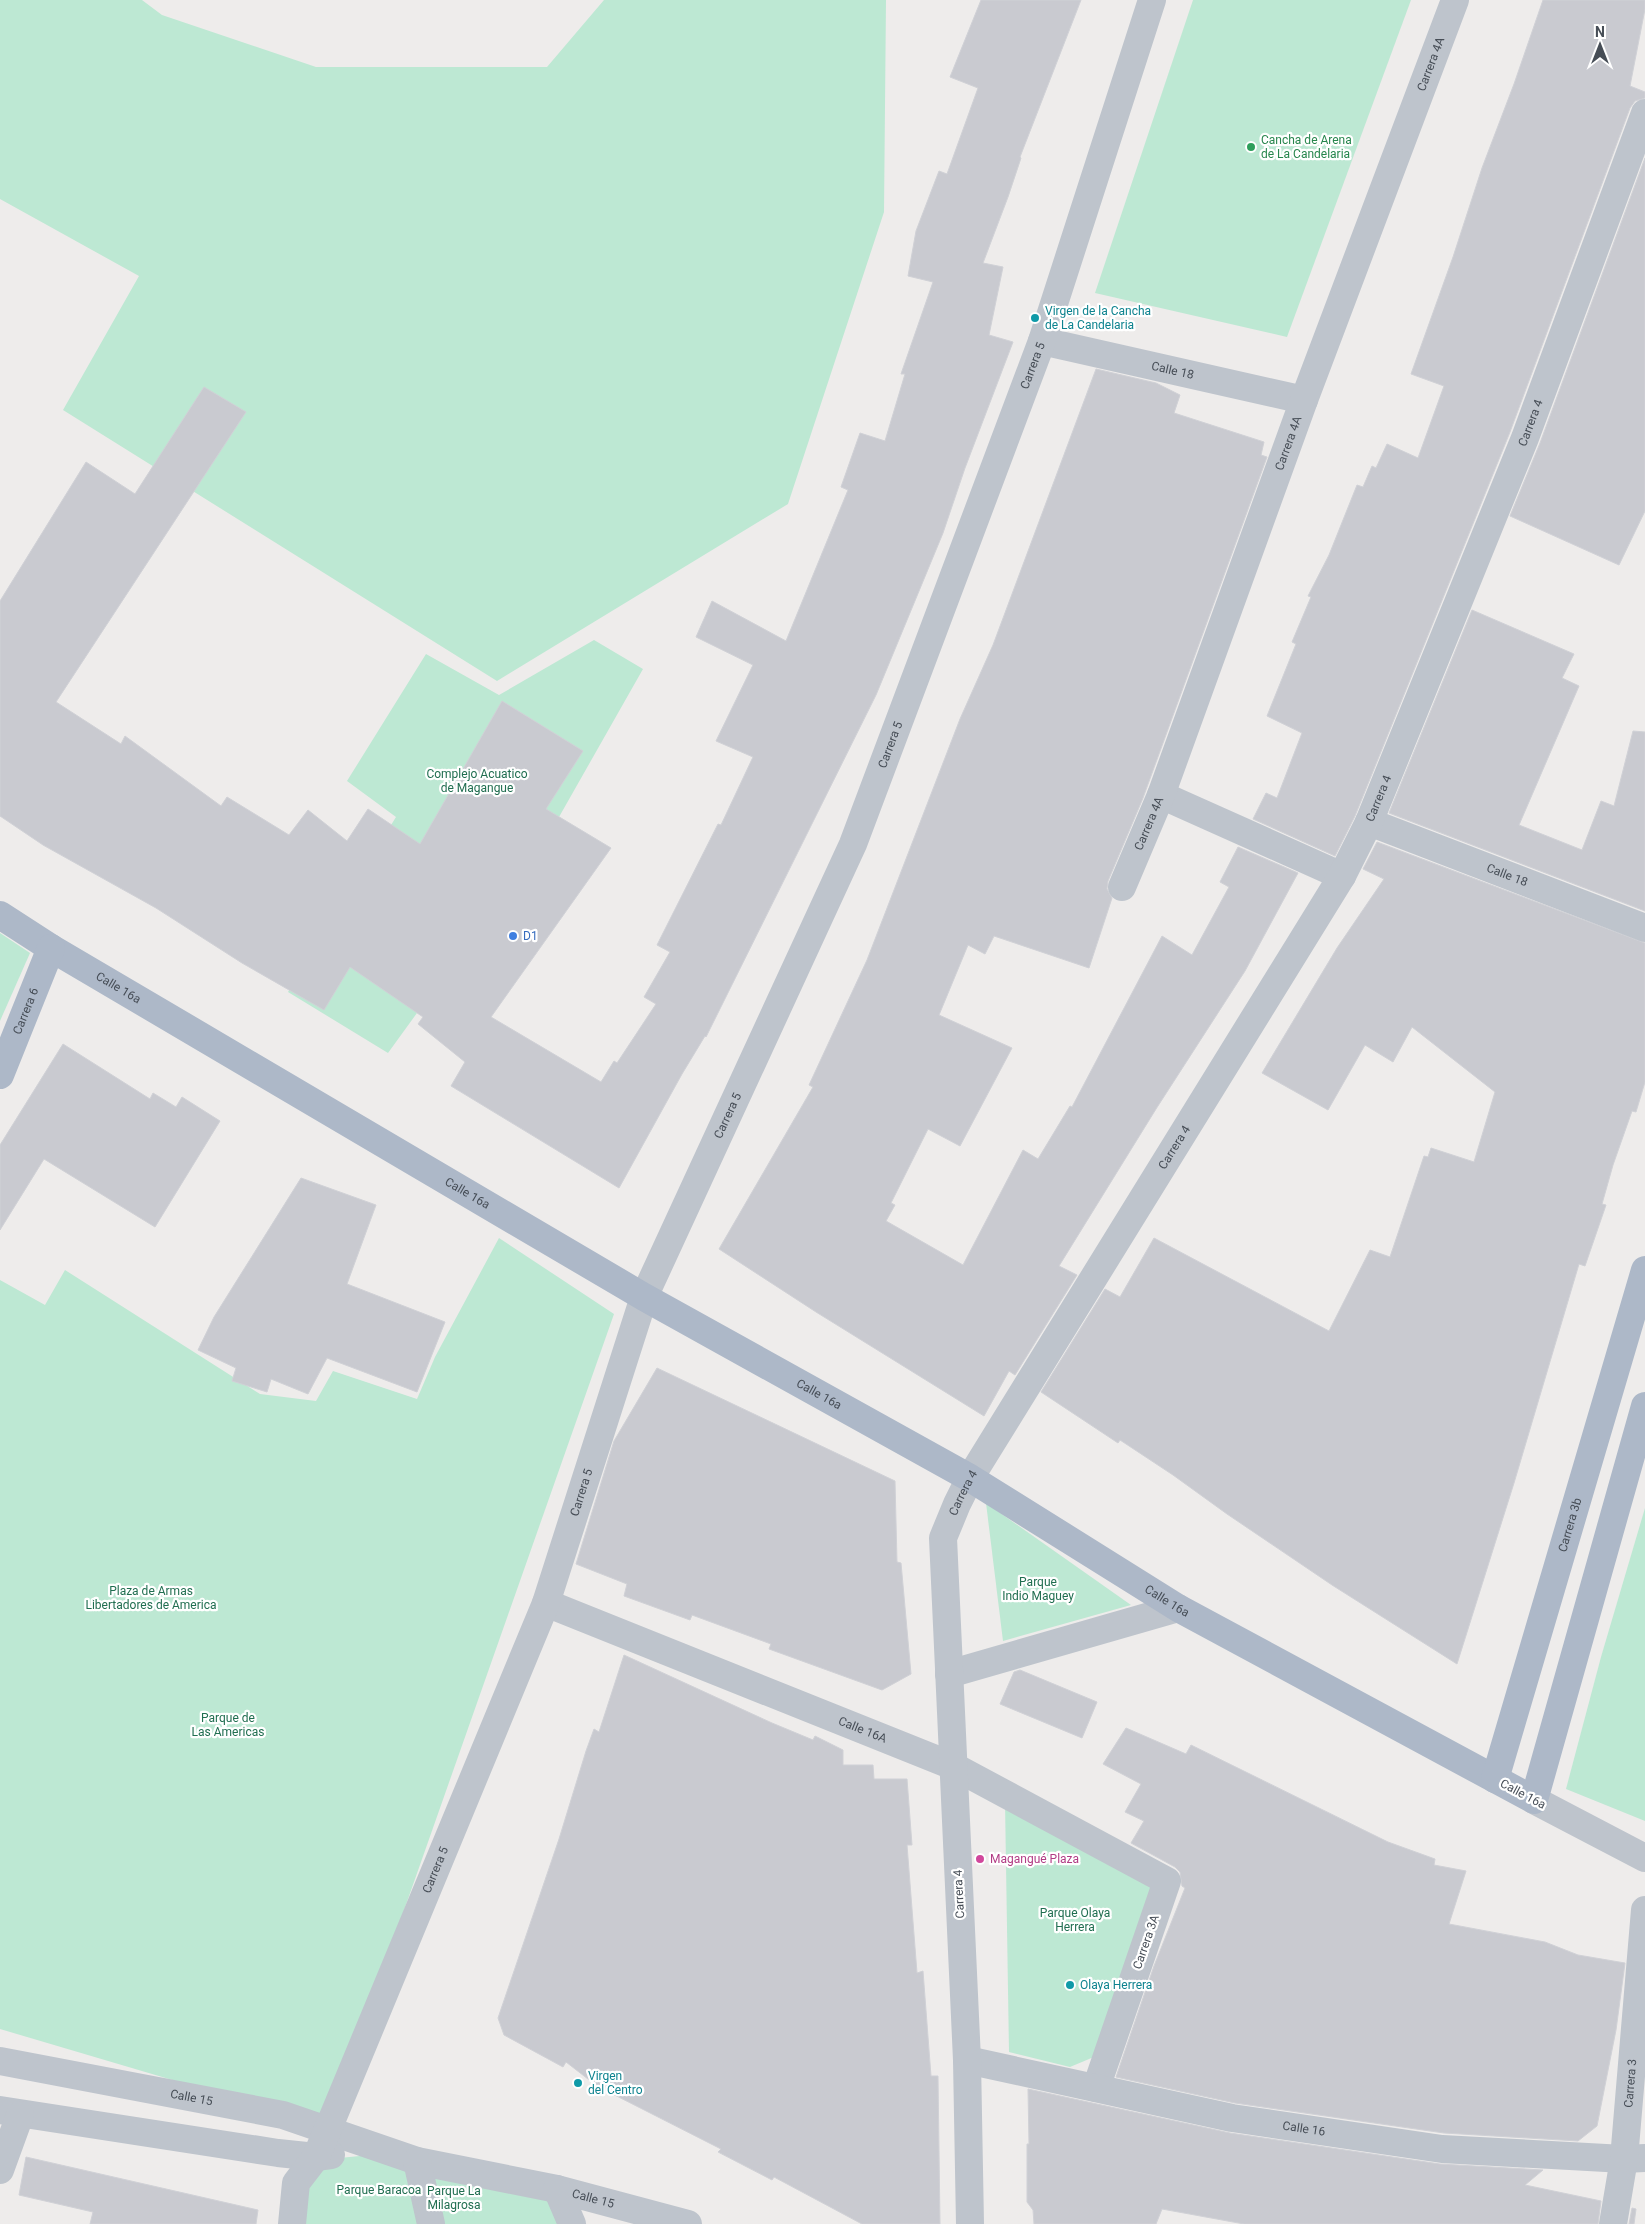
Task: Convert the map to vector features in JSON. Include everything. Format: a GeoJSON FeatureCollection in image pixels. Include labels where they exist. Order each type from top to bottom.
{"type":"FeatureCollection","features":[{"type":"Feature","properties":{"kind":"main road","name":"Calle 16a"},"geometry":{"type":"LineString","coordinates":[[0,915],[51,948],[644,1297],[970,1478],[1178,1608],[1534,1800]]}},
{"type":"Feature","properties":{"kind":"main road","name":"Carrera 6"},"geometry":{"type":"LineString","coordinates":[[0,1075],[51,948]]}},
{"type":"Feature","properties":{"kind":"main road","name":"Carrera 3b"},"geometry":{"type":"LineString","coordinates":[[1495,1779],[1645,1270]]}},
{"type":"Feature","properties":{"kind":"main road"},"geometry":{"type":"LineString","coordinates":[[1534,1800],[1645,1406]]}},
{"type":"Feature","properties":{"kind":"street","name":"Carrera 5"},"geometry":{"type":"LineString","coordinates":[[292,2224],[296,2183],[316,2157],[546,1603],[644,1297],[853,844],[1042,341],[1152,0]]}},
{"type":"Feature","properties":{"kind":"street","name":"Carrera 4A"},"geometry":{"type":"LineString","coordinates":[[1122,887],[1161,795],[1304,400],[1455,0]]}},
{"type":"Feature","properties":{"kind":"street","name":"Carrera 4"},"geometry":{"type":"LineString","coordinates":[[970,2224],[967,2060],[943,1538],[970,1478],[1342,876],[1369,822],[1636,167],[1645,113]]}},
{"type":"Feature","properties":{"kind":"street","name":"Calle 18"},"geometry":{"type":"LineString","coordinates":[[1042,341],[1304,400]]}},
{"type":"Feature","properties":{"kind":"street"},"geometry":{"type":"LineString","coordinates":[[1161,795],[1342,876]]}},
{"type":"Feature","properties":{"kind":"street","name":"Calle 18"},"geometry":{"type":"LineString","coordinates":[[1369,822],[1645,928]]}},
{"type":"Feature","properties":{"kind":"street","name":"Calle 16A"},"geometry":{"type":"LineString","coordinates":[[546,1603],[953,1766],[1168,1881]]}},
{"type":"Feature","properties":{"kind":"street"},"geometry":{"type":"LineString","coordinates":[[949,1674],[1178,1608]]}},
{"type":"Feature","properties":{"kind":"street","name":"Calle 16a"},"geometry":{"type":"LineString","coordinates":[[1534,1800],[1645,1858]]}},
{"type":"Feature","properties":{"kind":"street","name":"Carrera 3A"},"geometry":{"type":"LineString","coordinates":[[1096,2088],[1168,1881]]}},
{"type":"Feature","properties":{"kind":"street","name":"Carrera 3"},"geometry":{"type":"LineString","coordinates":[[1613,2224],[1635,2159],[1645,1910]]}},
{"type":"Feature","properties":{"kind":"street","name":"Calle 16"},"geometry":{"type":"LineString","coordinates":[[967,2060],[1232,2118],[1442,2149],[1635,2159]]}},
{"type":"Feature","properties":{"kind":"street","name":"Calle 15"},"geometry":{"type":"LineString","coordinates":[[0,2061],[283,2115],[328,2129],[380,2150],[417,2162],[557,2190],[688,2224]]}},
{"type":"Feature","properties":{"kind":"street"},"geometry":{"type":"LineString","coordinates":[[0,2170],[10,2113]]}},
{"type":"Feature","properties":{"kind":"street","name":"Calle 15"},"geometry":{"type":"LineString","coordinates":[[10,2113],[316,2157],[380,2150]]}},
{"type":"Feature","properties":{"kind":"street"},"geometry":{"type":"LineString","coordinates":[[417,2162],[431,2224]]}},
{"type":"Feature","properties":{"kind":"street"},"geometry":{"type":"LineString","coordinates":[[557,2190],[572,2224]]}},
{"type":"Feature","properties":{"kind":"green space"},"geometry":{"type":"Polygon","coordinates":[[[0,0],[142,0],[162,15],[316,67],[547,67],[604,0],[886,0],[884,212],[788,504],[497,681],[63,410],[139,276],[0,199],[0,0]]]}},
{"type":"Feature","properties":{"kind":"green space","name":"Cancha de Arena de La Candelaria"},"geometry":{"type":"Polygon","coordinates":[[[1193,0],[1411,0],[1287,337],[1095,293],[1193,0]]]}},
{"type":"Feature","properties":{"kind":"green space","name":"Complejo Acuatico de Magangue"},"geometry":{"type":"Polygon","coordinates":[[[594,640],[643,669],[559,817],[388,1053],[288,992],[396,817],[347,781],[426,654],[499,695],[594,640]]]}},
{"type":"Feature","properties":{"kind":"green space"},"geometry":{"type":"Polygon","coordinates":[[[0,933],[30,953],[0,1021],[0,933]]]}},
{"type":"Feature","properties":{"kind":"green space","name":"Parque de Las Americas"},"geometry":{"type":"Polygon","coordinates":[[[499,1238],[614,1314],[328,2126],[0,2029],[0,1280],[45,1305],[65,1270],[260,1394],[316,1401],[333,1371],[417,1399],[435,1357],[499,1238]]]}},
{"type":"Feature","properties":{"kind":"green space","name":"Parque Indio Maguey"},"geometry":{"type":"Polygon","coordinates":[[[986,1503],[1131,1605],[1003,1641],[986,1503]]]}},
{"type":"Feature","properties":{"kind":"green space"},"geometry":{"type":"Polygon","coordinates":[[[1645,1508],[1645,1821],[1566,1789],[1601,1657],[1645,1508]]]}},
{"type":"Feature","properties":{"kind":"green space","name":"Parque Olaya Herrera"},"geometry":{"type":"Polygon","coordinates":[[[1005,1802],[1157,1889],[1101,2054],[1070,2067],[1009,2052],[1005,1802]]]}},
{"type":"Feature","properties":{"kind":"green space","name":"Parque Baracoa"},"geometry":{"type":"Polygon","coordinates":[[[380,2154],[415,2164],[428,2224],[295,2224],[319,2160],[380,2154]]]}},
{"type":"Feature","properties":{"kind":"green space","name":"Parque La Milagrosa"},"geometry":{"type":"Polygon","coordinates":[[[420,2164],[556,2192],[570,2224],[431,2224],[420,2164]]]}},
{"type":"Feature","properties":{"kind":"building"},"geometry":{"type":"Polygon","coordinates":[[[981,0],[1081,0],[1020,157],[1008,197],[983,263],[1003,267],[989,335],[1013,342],[965,468],[943,533],[876,695],[706,1037],[682,1074],[619,1188],[451,1086],[465,1062],[418,1024],[423,1017],[350,967],[324,1010],[242,963],[156,908],[43,845],[0,816],[0,601],[86,462],[135,494],[204,387],[246,412],[56,702],[121,744],[125,736],[221,806],[227,797],[289,835],[308,810],[347,841],[368,809],[420,844],[502,701],[583,751],[546,809],[611,848],[491,1017],[601,1082],[614,1061],[617,1063],[656,1004],[644,997],[670,952],[657,945],[718,824],[721,825],[753,757],[716,741],[753,665],[696,637],[712,601],[786,641],[848,490],[841,487],[860,433],[885,441],[905,374],[901,374],[933,282],[908,276],[916,231],[939,171],[947,174],[978,88],[950,77],[981,0]]]}},
{"type":"Feature","properties":{"kind":"building"},"geometry":{"type":"Polygon","coordinates":[[[1543,0],[1645,0],[1645,9],[1630,86],[1645,92],[1645,98],[1635,101],[1630,108],[1510,432],[1355,816],[1335,856],[1253,819],[1266,793],[1277,798],[1302,733],[1267,716],[1296,644],[1292,642],[1311,597],[1308,596],[1329,555],[1357,485],[1363,487],[1372,466],[1376,468],[1387,444],[1418,458],[1444,386],[1411,374],[1453,257],[1482,168],[1543,0]]]}},
{"type":"Feature","properties":{"kind":"building"},"geometry":{"type":"Polygon","coordinates":[[[1645,158],[1645,511],[1619,565],[1510,516],[1540,443],[1645,158]]]}},
{"type":"Feature","properties":{"kind":"building"},"geometry":{"type":"Polygon","coordinates":[[[1096,369],[1156,383],[1180,395],[1174,413],[1264,442],[1261,455],[1267,457],[1143,798],[1108,881],[1107,889],[1112,898],[1089,968],[994,936],[985,954],[968,945],[939,1015],[1012,1048],[960,1146],[928,1129],[891,1203],[895,1205],[886,1221],[963,1265],[1023,1150],[1038,1159],[1070,1106],[1072,1107],[1162,936],[1192,955],[1229,887],[1220,882],[1238,847],[1298,873],[1245,971],[1156,1109],[1059,1266],[1077,1275],[1015,1375],[1009,1371],[984,1416],[816,1312],[719,1249],[813,1087],[809,1085],[867,960],[960,719],[993,645],[1096,369]]]}},
{"type":"Feature","properties":{"kind":"building"},"geometry":{"type":"Polygon","coordinates":[[[1472,610],[1574,654],[1562,678],[1579,686],[1519,825],[1582,850],[1601,801],[1614,806],[1633,731],[1645,732],[1645,911],[1389,813],[1472,610]]]}},
{"type":"Feature","properties":{"kind":"building"},"geometry":{"type":"Polygon","coordinates":[[[1377,842],[1645,943],[1645,1082],[1636,1112],[1632,1111],[1613,1165],[1602,1204],[1606,1205],[1585,1266],[1579,1264],[1514,1483],[1457,1664],[1332,1585],[1120,1440],[1118,1443],[1041,1392],[1105,1289],[1120,1297],[1154,1238],[1329,1331],[1370,1250],[1390,1257],[1424,1156],[1428,1157],[1431,1148],[1474,1162],[1495,1092],[1412,1027],[1393,1062],[1365,1045],[1328,1110],[1262,1073],[1337,948],[1384,879],[1363,869],[1377,842]]]}},
{"type":"Feature","properties":{"kind":"building"},"geometry":{"type":"Polygon","coordinates":[[[63,1044],[150,1099],[153,1093],[176,1107],[182,1097],[220,1121],[155,1227],[44,1159],[0,1230],[0,1145],[63,1044]]]}},
{"type":"Feature","properties":{"kind":"building"},"geometry":{"type":"Polygon","coordinates":[[[301,1178],[376,1205],[347,1284],[445,1322],[417,1392],[327,1358],[308,1394],[271,1379],[267,1392],[232,1381],[236,1368],[198,1350],[214,1317],[301,1178]]]}},
{"type":"Feature","properties":{"kind":"building"},"geometry":{"type":"Polygon","coordinates":[[[657,1368],[895,1481],[897,1562],[901,1563],[911,1674],[882,1690],[769,1649],[771,1644],[692,1615],[690,1620],[624,1596],[627,1584],[576,1564],[614,1441],[657,1368]]]}},
{"type":"Feature","properties":{"kind":"building"},"geometry":{"type":"Polygon","coordinates":[[[624,1655],[772,1723],[813,1740],[815,1736],[843,1750],[843,1765],[873,1765],[874,1779],[907,1779],[912,1845],[907,1845],[917,1973],[923,1971],[931,2076],[938,2076],[940,2224],[862,2224],[774,2177],[772,2180],[718,2152],[721,2149],[597,2086],[566,2062],[563,2067],[504,2035],[498,2018],[559,1839],[586,1751],[594,1729],[599,1732],[624,1655]]]}},
{"type":"Feature","properties":{"kind":"building"},"geometry":{"type":"Polygon","coordinates":[[[1020,1670],[1097,1702],[1082,1738],[1000,1704],[1014,1672],[1020,1670]]]}},
{"type":"Feature","properties":{"kind":"building"},"geometry":{"type":"Polygon","coordinates":[[[1126,1728],[1186,1754],[1191,1745],[1388,1842],[1435,1859],[1434,1865],[1466,1871],[1449,1924],[1545,1942],[1578,1955],[1625,1963],[1616,2030],[1597,2126],[1578,2141],[1444,2133],[1235,2103],[1116,2077],[1154,1966],[1185,1888],[1182,1886],[1180,1872],[1175,1867],[1131,1843],[1144,1821],[1125,1812],[1141,1784],[1103,1764],[1126,1728]]]}},
{"type":"Feature","properties":{"kind":"building"},"geometry":{"type":"Polygon","coordinates":[[[1028,2089],[1230,2133],[1440,2164],[1543,2170],[1525,2185],[1601,2201],[1598,2224],[1244,2224],[1162,2209],[1156,2224],[1034,2224],[1033,2210],[1027,2202],[1028,2089]]]}},
{"type":"Feature","properties":{"kind":"building"},"geometry":{"type":"Polygon","coordinates":[[[26,2157],[258,2210],[256,2224],[90,2224],[93,2212],[19,2195],[26,2157]]]}},
{"type":"Feature","properties":{"kind":"building"},"geometry":{"type":"Polygon","coordinates":[[[1632,2208],[1636,2209],[1634,2224],[1629,2224],[1632,2208]]]}},
{"type":"Feature","properties":{"kind":"place","name":"Cancha de Arena de La Candelaria"},"geometry":{"type":"Point","coordinates":[1251,147]}},
{"type":"Feature","properties":{"kind":"place","name":"Virgen de la Cancha de La Candelaria"},"geometry":{"type":"Point","coordinates":[1035,318]}},
{"type":"Feature","properties":{"kind":"place","name":"D1"},"geometry":{"type":"Point","coordinates":[513,936]}},
{"type":"Feature","properties":{"kind":"place","name":"Magangué Plaza"},"geometry":{"type":"Point","coordinates":[980,1859]}},
{"type":"Feature","properties":{"kind":"place","name":"Olaya Herrera"},"geometry":{"type":"Point","coordinates":[1070,1985]}},
{"type":"Feature","properties":{"kind":"place","name":"Virgen del Centro"},"geometry":{"type":"Point","coordinates":[578,2083]}},
{"type":"Feature","properties":{"kind":"park label","name":"Plaza de Armas Libertadores de America"},"geometry":{"type":"Point","coordinates":[151,1598]}}]}
